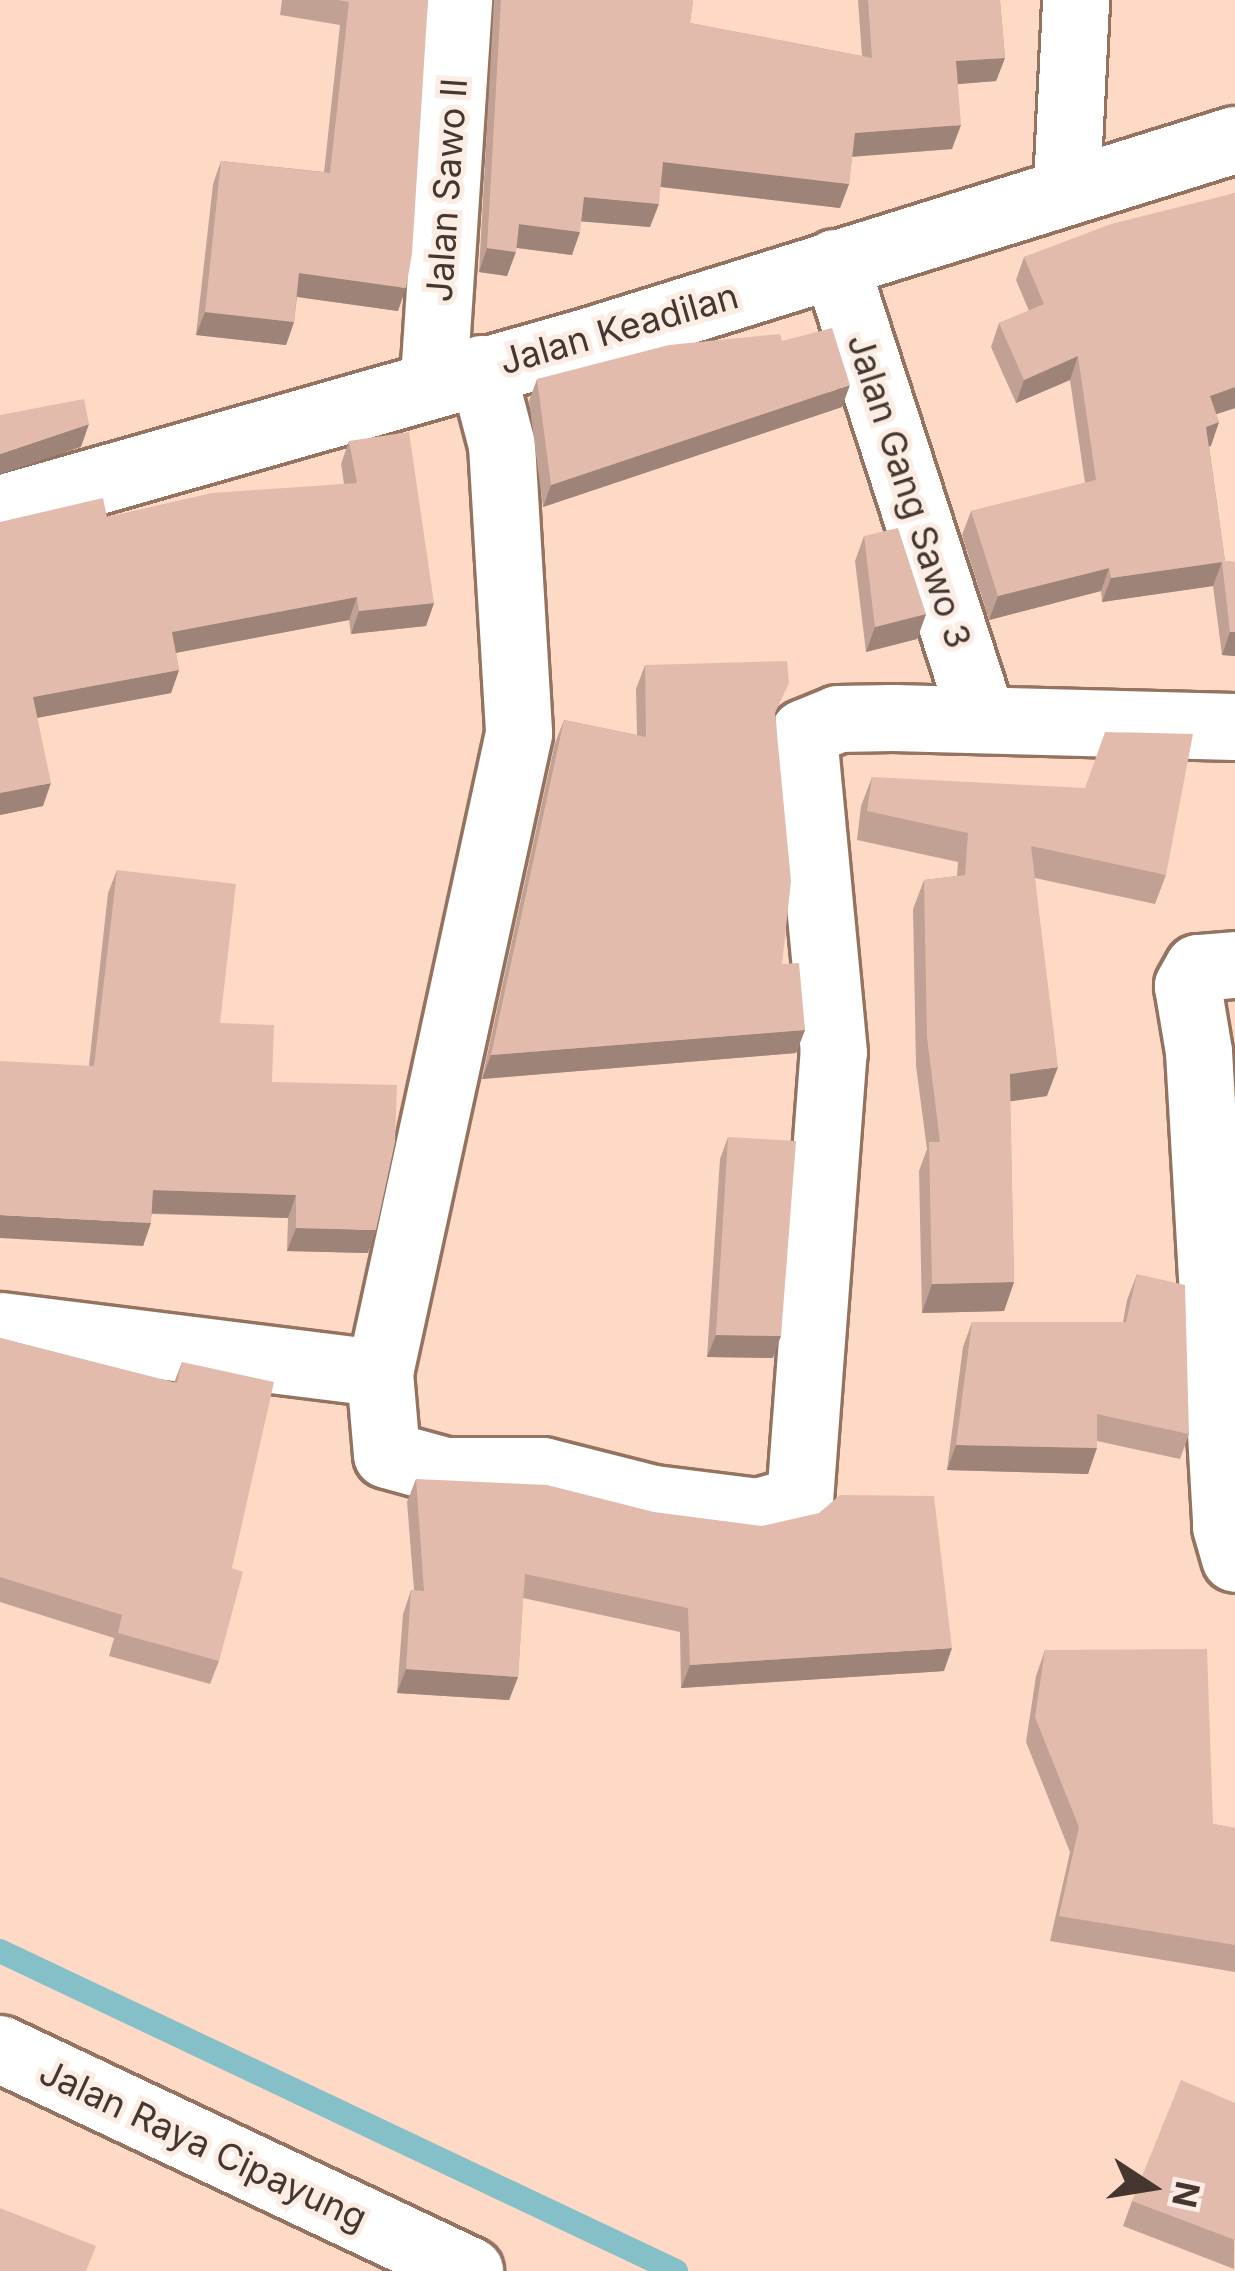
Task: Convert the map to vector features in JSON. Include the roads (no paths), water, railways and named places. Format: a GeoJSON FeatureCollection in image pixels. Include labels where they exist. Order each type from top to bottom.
{"type":"FeatureCollection","features":[{"type":"Feature","properties":{"kind":"street","name":"Jalan Sawo II"},"geometry":{"type":"LineString","coordinates":[[459,0],[458,374],[502,445],[520,734],[380,1373],[387,1455],[445,1471],[543,1471],[654,1499],[758,1512],[800,1500],[834,1054],[804,733],[838,719],[982,719]]}},
{"type":"Feature","properties":{"kind":"street"},"geometry":{"type":"LineString","coordinates":[[1067,187],[1076,0]]}},
{"type":"Feature","properties":{"kind":"street","name":"Jalan Keadilan"},"geometry":{"type":"LineString","coordinates":[[0,509],[1235,140]]}},
{"type":"Feature","properties":{"kind":"street","name":"Jalan Gang Sawo 3"},"geometry":{"type":"LineString","coordinates":[[835,263],[982,719]]}},
{"type":"Feature","properties":{"kind":"street"},"geometry":{"type":"LineString","coordinates":[[982,719],[1235,727]]}},
{"type":"Feature","properties":{"kind":"street"},"geometry":{"type":"LineString","coordinates":[[1235,965],[1198,968],[1188,986],[1199,1052],[1226,1527],[1235,1559]]}},
{"type":"Feature","properties":{"kind":"street"},"geometry":{"type":"LineString","coordinates":[[0,1326],[380,1373]]}},
{"type":"Feature","properties":{"kind":"street","name":"Jalan Raya Cipayung"},"geometry":{"type":"LineString","coordinates":[[0,2049],[470,2271]]}},
{"type":"Feature","properties":{"kind":"waterway"},"geometry":{"type":"LineString","coordinates":[[0,1951],[676,2271]]}}]}
